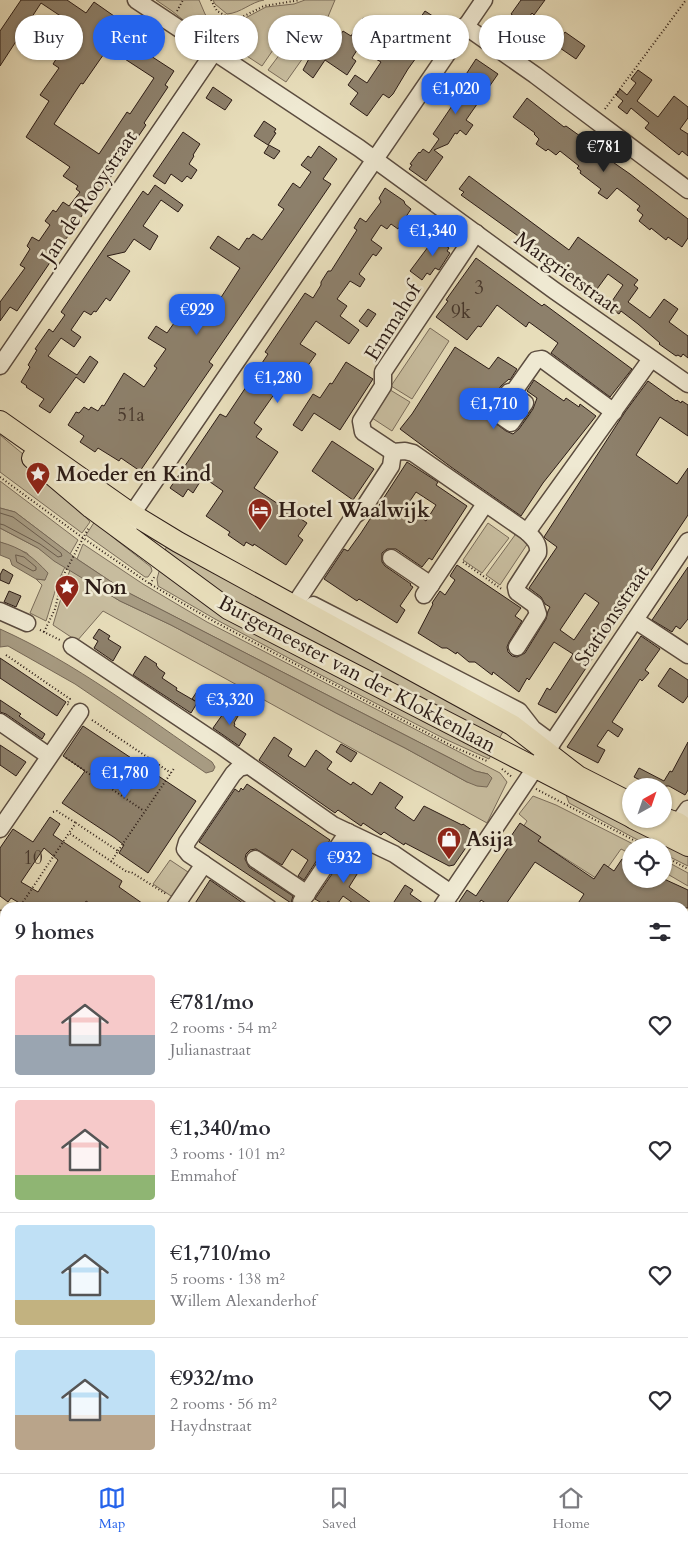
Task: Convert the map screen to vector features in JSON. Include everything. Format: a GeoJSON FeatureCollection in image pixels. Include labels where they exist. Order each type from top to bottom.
{"type":"FeatureCollection","features":[{"type":"Feature","properties":{"kind":"main road","name":"Burgemeester van der Klokkenlaan"},"geometry":{"type":"LineString","coordinates":[[0,421],[91,491]]}},
{"type":"Feature","properties":{"kind":"main road","name":"Burgemeester van der Klokkenlaan"},"geometry":{"type":"LineString","coordinates":[[0,432],[91,508],[228,610],[530,776],[622,814]]}},
{"type":"Feature","properties":{"kind":"main road","name":"Burgemeester van der Klokkenlaan"},"geometry":{"type":"LineString","coordinates":[[17,446],[178,542],[450,690],[550,747]]}},
{"type":"Feature","properties":{"kind":"main road"},"geometry":{"type":"LineString","coordinates":[[550,747],[578,776],[622,798]]}},
{"type":"Feature","properties":{"kind":"street","name":"Margrietstraat"},"geometry":{"type":"LineString","coordinates":[[136,0],[175,26]]}},
{"type":"Feature","properties":{"kind":"street"},"geometry":{"type":"LineString","coordinates":[[469,22],[484,0]]}},
{"type":"Feature","properties":{"kind":"street"},"geometry":{"type":"LineString","coordinates":[[469,28],[535,75],[688,190]]}},
{"type":"Feature","properties":{"kind":"street","name":"Jan de Rooystraat"},"geometry":{"type":"LineString","coordinates":[[0,366],[209,60]]}},
{"type":"Feature","properties":{"kind":"street","name":"Margrietstraat"},"geometry":{"type":"LineString","coordinates":[[226,60],[374,160],[688,384]]}},
{"type":"Feature","properties":{"kind":"street"},"geometry":{"type":"LineString","coordinates":[[137,543],[129,528],[132,514],[443,60]]}},
{"type":"Feature","properties":{"kind":"street","name":"Emmahof"},"geometry":{"type":"LineString","coordinates":[[476,233],[383,372],[383,386],[361,421],[363,432],[393,452],[405,451],[413,454],[527,532]]}},
{"type":"Feature","properties":{"kind":"street"},"geometry":{"type":"LineString","coordinates":[[512,394],[536,360],[542,359],[614,412]]}},
{"type":"Feature","properties":{"kind":"street"},"geometry":{"type":"LineString","coordinates":[[517,647],[538,614],[535,605],[517,592],[516,586],[538,553],[539,546],[527,532],[651,359]]}},
{"type":"Feature","properties":{"kind":"street","name":"Burgemeester van der Klokkenlaan"},"geometry":{"type":"LineString","coordinates":[[0,411],[90,474],[91,491]]}},
{"type":"Feature","properties":{"kind":"street"},"geometry":{"type":"LineString","coordinates":[[299,598],[354,516],[363,509],[382,480],[391,466],[393,452]]}},
{"type":"Feature","properties":{"kind":"street"},"geometry":{"type":"LineString","coordinates":[[391,558],[427,590],[485,504]]}},
{"type":"Feature","properties":{"kind":"street","name":"Burgemeester van der Klokkenlaan"},"geometry":{"type":"LineString","coordinates":[[178,542],[189,539],[519,711],[550,747]]}},
{"type":"Feature","properties":{"kind":"street","name":"Stationsstraat"},"geometry":{"type":"LineString","coordinates":[[448,902],[688,541]]}},
{"type":"Feature","properties":{"kind":"street"},"geometry":{"type":"LineString","coordinates":[[0,611],[27,623]]}},
{"type":"Feature","properties":{"kind":"street"},"geometry":{"type":"LineString","coordinates":[[635,620],[688,655]]}},
{"type":"Feature","properties":{"kind":"street"},"geometry":{"type":"LineString","coordinates":[[72,646],[220,745],[247,766],[334,825],[394,854],[448,902]]}},
{"type":"Feature","properties":{"kind":"street"},"geometry":{"type":"LineString","coordinates":[[3,820],[80,712]]}},
{"type":"Feature","properties":{"kind":"street"},"geometry":{"type":"LineString","coordinates":[[0,722],[52,753]]}},
{"type":"Feature","properties":{"kind":"street"},"geometry":{"type":"LineString","coordinates":[[247,766],[239,768],[233,774],[187,842],[185,850],[260,902]]}},
{"type":"Feature","properties":{"kind":"street"},"geometry":{"type":"LineString","coordinates":[[255,859],[304,898],[348,832]]}},
{"type":"Feature","properties":{"kind":"street"},"geometry":{"type":"LineString","coordinates":[[178,902],[204,864]]}},
{"type":"Feature","properties":{"kind":"path"},"geometry":{"type":"LineString","coordinates":[[211,0],[217,11],[224,15]]}},
{"type":"Feature","properties":{"kind":"path"},"geometry":{"type":"LineString","coordinates":[[246,15],[264,6],[300,0]]}},
{"type":"Feature","properties":{"kind":"path"},"geometry":{"type":"LineString","coordinates":[[596,122],[686,0]]}},
{"type":"Feature","properties":{"kind":"path"},"geometry":{"type":"LineString","coordinates":[[44,632],[55,609],[63,576],[91,524]]}},
{"type":"Feature","properties":{"kind":"path"},"geometry":{"type":"LineString","coordinates":[[451,554],[509,594],[517,592]]}},
{"type":"Feature","properties":{"kind":"path"},"geometry":{"type":"LineString","coordinates":[[27,623],[72,646]]}},
{"type":"Feature","properties":{"kind":"path"},"geometry":{"type":"LineString","coordinates":[[52,753],[144,812]]}},
{"type":"Feature","properties":{"kind":"path"},"geometry":{"type":"LineString","coordinates":[[111,862],[175,767]]}},
{"type":"Feature","properties":{"kind":"path"},"geometry":{"type":"LineString","coordinates":[[530,776],[632,838]]}},
{"type":"Feature","properties":{"kind":"path"},"geometry":{"type":"LineString","coordinates":[[53,812],[57,811],[118,851]]}},
{"type":"Feature","properties":{"kind":"path"},"geometry":{"type":"LineString","coordinates":[[23,902],[76,823]]}},
{"type":"Feature","properties":{"kind":"path"},"geometry":{"type":"LineString","coordinates":[[679,829],[688,869]]}},
{"type":"Feature","properties":{"kind":"path"},"geometry":{"type":"LineString","coordinates":[[69,833],[111,862],[127,872],[131,872],[172,902]]}},
{"type":"Feature","properties":{"kind":"shaded area"},"geometry":{"type":"Polygon","coordinates":[[[156,0],[199,0],[206,15],[177,15],[156,0]]]}},
{"type":"Feature","properties":{"kind":"shaded area"},"geometry":{"type":"Polygon","coordinates":[[[213,0],[264,0],[237,12],[227,14],[213,0]]]}},
{"type":"Feature","properties":{"kind":"shaded area"},"geometry":{"type":"Polygon","coordinates":[[[305,0],[335,0],[329,15],[268,15],[268,57],[262,66],[253,60],[258,60],[258,15],[251,15],[266,7],[294,4],[305,0]]]}},
{"type":"Feature","properties":{"kind":"shaded area"},"geometry":{"type":"Polygon","coordinates":[[[276,60],[302,60],[286,82],[268,70],[276,60]]]}},
{"type":"Feature","properties":{"kind":"shaded area"},"geometry":{"type":"Polygon","coordinates":[[[430,328],[449,341],[412,399],[391,386],[430,328]]]}},
{"type":"Feature","properties":{"kind":"shaded area"},"geometry":{"type":"Polygon","coordinates":[[[387,388],[410,402],[392,431],[369,416],[387,388]]]}},
{"type":"Feature","properties":{"kind":"shaded area"},"geometry":{"type":"Polygon","coordinates":[[[0,435],[87,507],[83,514],[90,522],[82,533],[0,472],[0,435]]]}},
{"type":"Feature","properties":{"kind":"shaded area"},"geometry":{"type":"Polygon","coordinates":[[[0,481],[78,540],[70,554],[15,512],[0,508],[0,481]]]}},
{"type":"Feature","properties":{"kind":"shaded area"},"geometry":{"type":"Polygon","coordinates":[[[95,521],[151,567],[152,571],[148,577],[145,577],[86,535],[95,521]]]}},
{"type":"Feature","properties":{"kind":"shaded area"},"geometry":{"type":"Polygon","coordinates":[[[488,523],[509,538],[482,573],[463,560],[488,523]]]}},
{"type":"Feature","properties":{"kind":"shaded area"},"geometry":{"type":"Polygon","coordinates":[[[0,528],[38,548],[65,567],[46,621],[30,613],[42,585],[36,579],[45,580],[27,553],[0,542],[0,528]]]}},
{"type":"Feature","properties":{"kind":"shaded area"},"geometry":{"type":"Polygon","coordinates":[[[515,529],[530,540],[500,585],[486,575],[515,535],[513,532],[515,529]]]}},
{"type":"Feature","properties":{"kind":"shaded area"},"geometry":{"type":"Polygon","coordinates":[[[169,540],[506,726],[499,739],[222,598],[163,556],[169,540]]]}},
{"type":"Feature","properties":{"kind":"shaded area"},"geometry":{"type":"Polygon","coordinates":[[[83,544],[143,584],[207,622],[500,773],[507,782],[487,823],[103,611],[77,641],[53,625],[70,570],[120,601],[171,625],[467,782],[488,774],[475,771],[125,591],[77,559],[83,544]]]}},
{"type":"Feature","properties":{"kind":"shaded area"},"geometry":{"type":"Polygon","coordinates":[[[160,568],[494,749],[489,759],[445,739],[315,672],[215,619],[158,586],[157,579],[160,568]]]}},
{"type":"Feature","properties":{"kind":"shaded area"},"geometry":{"type":"Polygon","coordinates":[[[567,792],[622,819],[622,828],[640,828],[660,838],[634,838],[569,803],[566,795],[567,792]]]}},
{"type":"Feature","properties":{"kind":"shaded area"},"geometry":{"type":"Polygon","coordinates":[[[533,796],[556,805],[622,838],[622,850],[599,880],[521,830],[527,821],[519,814],[533,796]]]}},
{"type":"Feature","properties":{"kind":"shaded area"},"geometry":{"type":"Polygon","coordinates":[[[672,844],[688,852],[688,866],[672,858],[672,844]]]}},
{"type":"Feature","properties":{"kind":"shaded area"},"geometry":{"type":"Polygon","coordinates":[[[170,860],[191,874],[174,898],[153,884],[170,860]]]}},
{"type":"Feature","properties":{"kind":"shaded area"},"geometry":{"type":"Polygon","coordinates":[[[672,864],[688,873],[688,886],[672,877],[672,864]]]}},
{"type":"Feature","properties":{"kind":"water"},"geometry":{"type":"Polygon","coordinates":[[[0,508],[15,512],[77,559],[125,591],[475,771],[488,774],[492,778],[487,787],[467,782],[171,625],[120,601],[54,561],[38,548],[0,528],[0,508]]]}},
{"type":"Feature","properties":{"kind":"water"},"geometry":{"type":"Polygon","coordinates":[[[0,542],[21,550],[32,558],[48,573],[45,580],[36,579],[12,565],[10,559],[0,555],[0,542]]]}},
{"type":"Feature","properties":{"kind":"water"},"geometry":{"type":"Polygon","coordinates":[[[0,629],[55,658],[109,691],[212,762],[215,767],[213,771],[206,773],[75,684],[8,646],[0,647],[0,629]]]}},
{"type":"Feature","properties":{"kind":"building"},"geometry":{"type":"Polygon","coordinates":[[[21,0],[67,0],[86,13],[94,2],[113,15],[93,15],[93,60],[100,60],[83,84],[81,83],[54,124],[99,154],[127,112],[130,114],[154,78],[126,60],[157,60],[174,71],[165,85],[168,87],[144,123],[146,125],[106,184],[104,183],[17,311],[10,307],[0,321],[0,302],[25,268],[20,265],[30,249],[27,246],[32,237],[39,241],[50,225],[45,221],[53,210],[56,212],[63,202],[69,206],[80,192],[76,189],[78,186],[63,176],[70,167],[26,137],[49,101],[40,95],[59,68],[53,64],[56,60],[83,60],[83,15],[59,15],[41,3],[33,15],[15,15],[15,43],[0,66],[0,31],[21,0]]]}},
{"type":"Feature","properties":{"kind":"building"},"geometry":{"type":"Polygon","coordinates":[[[521,0],[545,0],[534,15],[532,13],[531,15],[511,14],[521,0]]]}},
{"type":"Feature","properties":{"kind":"building"},"geometry":{"type":"Polygon","coordinates":[[[425,11],[431,15],[422,15],[425,11]]]}},
{"type":"Feature","properties":{"kind":"building"},"geometry":{"type":"Polygon","coordinates":[[[343,31],[351,36],[352,34],[352,60],[356,61],[347,75],[325,60],[342,60],[342,32],[343,31]]]}},
{"type":"Feature","properties":{"kind":"building"},"geometry":{"type":"Polygon","coordinates":[[[565,32],[585,46],[576,59],[564,51],[565,32]]]}},
{"type":"Feature","properties":{"kind":"building"},"geometry":{"type":"Polygon","coordinates":[[[476,59],[498,74],[466,120],[473,125],[466,135],[460,130],[457,134],[455,133],[448,144],[434,150],[443,157],[426,181],[409,169],[412,165],[410,164],[423,149],[429,153],[439,139],[433,134],[454,103],[444,96],[454,81],[459,85],[476,59]]]}},
{"type":"Feature","properties":{"kind":"building"},"geometry":{"type":"Polygon","coordinates":[[[308,60],[325,60],[313,78],[303,70],[308,60]]]}},
{"type":"Feature","properties":{"kind":"building"},"geometry":{"type":"Polygon","coordinates":[[[378,60],[415,60],[393,94],[389,98],[383,94],[367,116],[350,104],[358,93],[348,85],[355,75],[367,83],[381,62],[378,60]]]}},
{"type":"Feature","properties":{"kind":"building"},"geometry":{"type":"Polygon","coordinates":[[[638,70],[652,80],[637,101],[658,117],[674,96],[688,107],[688,118],[680,129],[688,134],[688,156],[682,151],[679,155],[645,128],[649,123],[631,108],[627,114],[618,107],[623,101],[616,95],[620,89],[627,95],[636,83],[631,79],[638,70]]]}},
{"type":"Feature","properties":{"kind":"building"},"geometry":{"type":"Polygon","coordinates":[[[213,87],[232,100],[225,110],[206,98],[213,87]]]}},
{"type":"Feature","properties":{"kind":"building"},"geometry":{"type":"Polygon","coordinates":[[[527,98],[564,127],[566,126],[594,146],[594,149],[688,219],[688,238],[682,247],[668,237],[666,240],[639,221],[643,215],[637,210],[640,206],[617,188],[607,199],[598,193],[601,189],[580,173],[581,171],[577,168],[579,166],[560,151],[556,155],[536,144],[539,139],[535,133],[513,117],[527,98]]]}},
{"type":"Feature","properties":{"kind":"building"},"geometry":{"type":"Polygon","coordinates":[[[264,121],[276,129],[274,132],[276,133],[268,145],[254,136],[264,121]]]}},
{"type":"Feature","properties":{"kind":"building"},"geometry":{"type":"Polygon","coordinates":[[[183,132],[200,144],[189,164],[197,170],[191,179],[187,176],[182,182],[171,174],[165,184],[153,176],[183,132]]]}},
{"type":"Feature","properties":{"kind":"building"},"geometry":{"type":"Polygon","coordinates":[[[269,145],[280,151],[274,159],[264,153],[269,145]]]}},
{"type":"Feature","properties":{"kind":"building"},"geometry":{"type":"Polygon","coordinates":[[[319,146],[337,159],[323,179],[331,184],[209,362],[213,365],[140,471],[121,458],[119,461],[98,448],[95,452],[80,442],[84,436],[68,425],[76,412],[79,413],[84,407],[89,410],[91,407],[98,411],[102,405],[104,406],[124,373],[144,387],[157,368],[154,366],[166,349],[148,338],[156,326],[167,333],[179,316],[190,323],[202,304],[209,309],[217,297],[220,299],[240,268],[210,248],[218,236],[239,250],[247,238],[249,239],[253,234],[262,240],[284,209],[278,205],[293,183],[300,188],[311,172],[301,165],[308,156],[311,158],[319,146]]]}},
{"type":"Feature","properties":{"kind":"building"},"geometry":{"type":"Polygon","coordinates":[[[469,176],[569,250],[578,237],[638,280],[634,285],[638,288],[628,302],[650,318],[664,299],[678,309],[669,322],[688,336],[688,358],[683,354],[681,357],[676,356],[621,311],[619,314],[608,307],[623,285],[608,274],[597,289],[592,290],[548,255],[546,256],[461,195],[464,192],[459,189],[469,176]]]}},
{"type":"Feature","properties":{"kind":"building"},"geometry":{"type":"Polygon","coordinates":[[[155,185],[183,205],[178,212],[161,200],[143,226],[158,236],[150,250],[134,239],[125,252],[107,256],[130,271],[110,301],[106,298],[96,312],[94,311],[91,315],[84,311],[71,330],[81,337],[74,347],[61,338],[48,356],[77,375],[90,356],[98,362],[84,383],[76,377],[50,413],[39,406],[44,399],[21,382],[30,367],[28,365],[37,350],[35,349],[49,329],[53,332],[65,315],[61,312],[143,191],[148,195],[155,185]]]}},
{"type":"Feature","properties":{"kind":"building"},"geometry":{"type":"Polygon","coordinates":[[[385,188],[404,201],[411,209],[398,229],[391,224],[387,229],[381,225],[371,240],[382,248],[376,256],[373,254],[359,274],[365,279],[360,287],[350,281],[337,299],[347,306],[340,316],[359,330],[349,344],[316,321],[300,344],[316,354],[300,377],[290,370],[280,386],[284,388],[278,396],[275,393],[254,423],[262,429],[256,437],[278,452],[254,488],[307,523],[298,536],[303,540],[286,565],[254,544],[253,546],[246,542],[244,546],[228,535],[230,532],[206,516],[223,491],[203,477],[193,493],[188,489],[183,497],[170,488],[220,414],[226,417],[268,354],[265,352],[305,293],[313,298],[328,271],[331,271],[357,230],[354,228],[360,218],[366,222],[381,202],[379,198],[385,188]]]}},
{"type":"Feature","properties":{"kind":"building"},"geometry":{"type":"Polygon","coordinates":[[[440,231],[451,239],[446,246],[449,248],[447,251],[450,253],[439,270],[435,268],[430,275],[427,273],[422,280],[410,271],[440,231]]]}},
{"type":"Feature","properties":{"kind":"building"},"geometry":{"type":"Polygon","coordinates":[[[476,258],[542,306],[544,304],[632,369],[610,397],[551,353],[558,343],[529,322],[526,327],[497,305],[481,327],[478,326],[467,340],[436,317],[476,258]]]}},
{"type":"Feature","properties":{"kind":"building"},"geometry":{"type":"Polygon","coordinates":[[[368,309],[376,314],[367,327],[359,321],[368,309]]]}},
{"type":"Feature","properties":{"kind":"building"},"geometry":{"type":"Polygon","coordinates":[[[455,347],[489,369],[498,357],[517,369],[510,380],[501,386],[487,406],[484,415],[506,431],[513,434],[519,429],[533,409],[537,398],[527,391],[534,380],[564,401],[566,398],[579,407],[580,404],[596,416],[543,483],[521,516],[400,429],[412,414],[455,347]]]}},
{"type":"Feature","properties":{"kind":"building"},"geometry":{"type":"Polygon","coordinates":[[[346,362],[373,379],[340,430],[314,413],[302,431],[293,425],[313,394],[320,398],[330,383],[332,384],[346,362]]]}},
{"type":"Feature","properties":{"kind":"building"},"geometry":{"type":"Polygon","coordinates":[[[648,381],[676,401],[681,403],[682,401],[688,405],[688,436],[660,417],[636,455],[677,484],[688,468],[688,515],[556,713],[538,704],[547,688],[550,690],[573,654],[554,642],[519,692],[493,672],[492,675],[475,662],[469,662],[457,652],[456,654],[447,648],[442,648],[418,633],[432,603],[440,591],[445,595],[455,580],[450,576],[457,565],[521,608],[515,616],[522,621],[507,647],[508,652],[512,656],[517,657],[525,653],[546,619],[550,607],[529,588],[557,547],[544,537],[625,412],[648,381]],[[585,593],[560,630],[574,640],[599,603],[585,593]]]}},
{"type":"Feature","properties":{"kind":"building"},"geometry":{"type":"Polygon","coordinates":[[[332,441],[374,469],[353,500],[312,471],[332,441]]]}},
{"type":"Feature","properties":{"kind":"building"},"geometry":{"type":"Polygon","coordinates":[[[407,462],[438,482],[436,485],[467,506],[432,560],[429,558],[422,567],[396,549],[387,549],[382,553],[382,562],[385,566],[413,587],[400,606],[405,610],[397,623],[359,599],[357,601],[324,579],[344,549],[348,551],[407,462]],[[416,492],[406,507],[426,521],[436,505],[416,492]]]}},
{"type":"Feature","properties":{"kind":"building"},"geometry":{"type":"Polygon","coordinates":[[[688,567],[688,619],[680,629],[676,626],[672,632],[652,620],[688,567]]]}},
{"type":"Feature","properties":{"kind":"building"},"geometry":{"type":"Polygon","coordinates":[[[3,569],[13,575],[9,584],[0,580],[3,569]]]}},
{"type":"Feature","properties":{"kind":"building"},"geometry":{"type":"Polygon","coordinates":[[[9,591],[21,596],[16,607],[4,602],[9,591]]]}},
{"type":"Feature","properties":{"kind":"building"},"geometry":{"type":"Polygon","coordinates":[[[99,629],[110,636],[108,639],[121,647],[113,661],[94,648],[98,641],[93,638],[99,629]]]}},
{"type":"Feature","properties":{"kind":"building"},"geometry":{"type":"Polygon","coordinates":[[[641,636],[660,649],[645,670],[649,673],[642,681],[640,679],[612,722],[623,729],[618,737],[608,730],[597,746],[605,750],[598,763],[567,747],[641,636]]]}},
{"type":"Feature","properties":{"kind":"building"},"geometry":{"type":"Polygon","coordinates":[[[145,656],[157,664],[159,669],[165,673],[162,678],[177,688],[176,690],[195,701],[192,699],[198,690],[207,696],[200,705],[197,703],[191,713],[133,675],[145,656]]]}},
{"type":"Feature","properties":{"kind":"building"},"geometry":{"type":"Polygon","coordinates":[[[0,658],[66,702],[57,716],[0,678],[0,658]]]}},
{"type":"Feature","properties":{"kind":"building"},"geometry":{"type":"Polygon","coordinates":[[[670,668],[688,680],[688,696],[683,703],[658,686],[670,668]]]}},
{"type":"Feature","properties":{"kind":"building"},"geometry":{"type":"Polygon","coordinates":[[[0,700],[45,734],[42,739],[6,714],[0,712],[0,700]]]}},
{"type":"Feature","properties":{"kind":"building"},"geometry":{"type":"Polygon","coordinates":[[[230,704],[241,711],[234,726],[246,734],[239,746],[213,728],[230,704]]]}},
{"type":"Feature","properties":{"kind":"building"},"geometry":{"type":"Polygon","coordinates":[[[83,726],[196,801],[148,873],[119,853],[124,845],[62,803],[85,771],[63,756],[83,726]]]}},
{"type":"Feature","properties":{"kind":"building"},"geometry":{"type":"Polygon","coordinates":[[[274,737],[292,749],[288,756],[305,767],[316,750],[332,762],[327,769],[351,785],[353,782],[372,795],[380,782],[403,797],[395,808],[414,821],[424,806],[463,824],[476,833],[454,865],[449,866],[405,843],[404,845],[384,832],[381,835],[363,823],[361,826],[338,810],[335,813],[259,760],[274,737]]]}},
{"type":"Feature","properties":{"kind":"building"},"geometry":{"type":"Polygon","coordinates":[[[688,742],[688,790],[685,795],[672,788],[672,778],[666,778],[670,771],[672,772],[688,742]]]}},
{"type":"Feature","properties":{"kind":"building"},"geometry":{"type":"Polygon","coordinates":[[[341,744],[357,753],[351,762],[336,752],[341,744]]]}},
{"type":"Feature","properties":{"kind":"building"},"geometry":{"type":"Polygon","coordinates":[[[0,745],[26,762],[16,776],[0,765],[0,745]]]}},
{"type":"Feature","properties":{"kind":"building"},"geometry":{"type":"Polygon","coordinates":[[[639,768],[658,778],[634,777],[639,768]]]}},
{"type":"Feature","properties":{"kind":"building"},"geometry":{"type":"Polygon","coordinates":[[[247,784],[330,840],[304,880],[298,876],[308,860],[292,849],[282,865],[256,849],[250,850],[246,854],[245,859],[249,867],[293,896],[291,902],[199,842],[235,789],[239,792],[241,788],[243,790],[247,784]]]}},
{"type":"Feature","properties":{"kind":"building"},"geometry":{"type":"Polygon","coordinates":[[[50,817],[60,824],[53,835],[122,881],[119,887],[140,902],[18,902],[11,898],[8,902],[0,896],[0,848],[13,829],[33,842],[50,817]],[[44,848],[21,882],[38,892],[58,860],[44,848]]]}},
{"type":"Feature","properties":{"kind":"building"},"geometry":{"type":"Polygon","coordinates":[[[520,823],[541,837],[538,841],[594,879],[604,864],[614,871],[622,859],[622,888],[672,888],[672,883],[688,890],[688,902],[579,902],[584,894],[535,862],[507,902],[484,902],[481,900],[480,902],[459,902],[467,890],[476,896],[510,845],[507,842],[520,823]]]}},
{"type":"Feature","properties":{"kind":"building"},"geometry":{"type":"Polygon","coordinates":[[[347,852],[364,863],[349,887],[370,902],[352,902],[343,896],[339,902],[320,902],[315,899],[347,852]]]}},
{"type":"Feature","properties":{"kind":"building"},"geometry":{"type":"Polygon","coordinates":[[[210,880],[241,902],[196,902],[210,880]]]}},
{"type":"Feature","properties":{"kind":"building"},"geometry":{"type":"Polygon","coordinates":[[[405,885],[413,890],[410,894],[421,902],[394,902],[405,885]]]}},
{"type":"Feature","properties":{"kind":"place","name":"Moeder en Kind"},"geometry":{"type":"Point","coordinates":[38,495]}},
{"type":"Feature","properties":{"kind":"place","name":"Hotel Waalwijk"},"geometry":{"type":"Point","coordinates":[260,531]}},
{"type":"Feature","properties":{"kind":"place","name":"Non"},"geometry":{"type":"Point","coordinates":[67,608]}},
{"type":"Feature","properties":{"kind":"place","name":"Asija"},"geometry":{"type":"Point","coordinates":[449,860]}}]}
